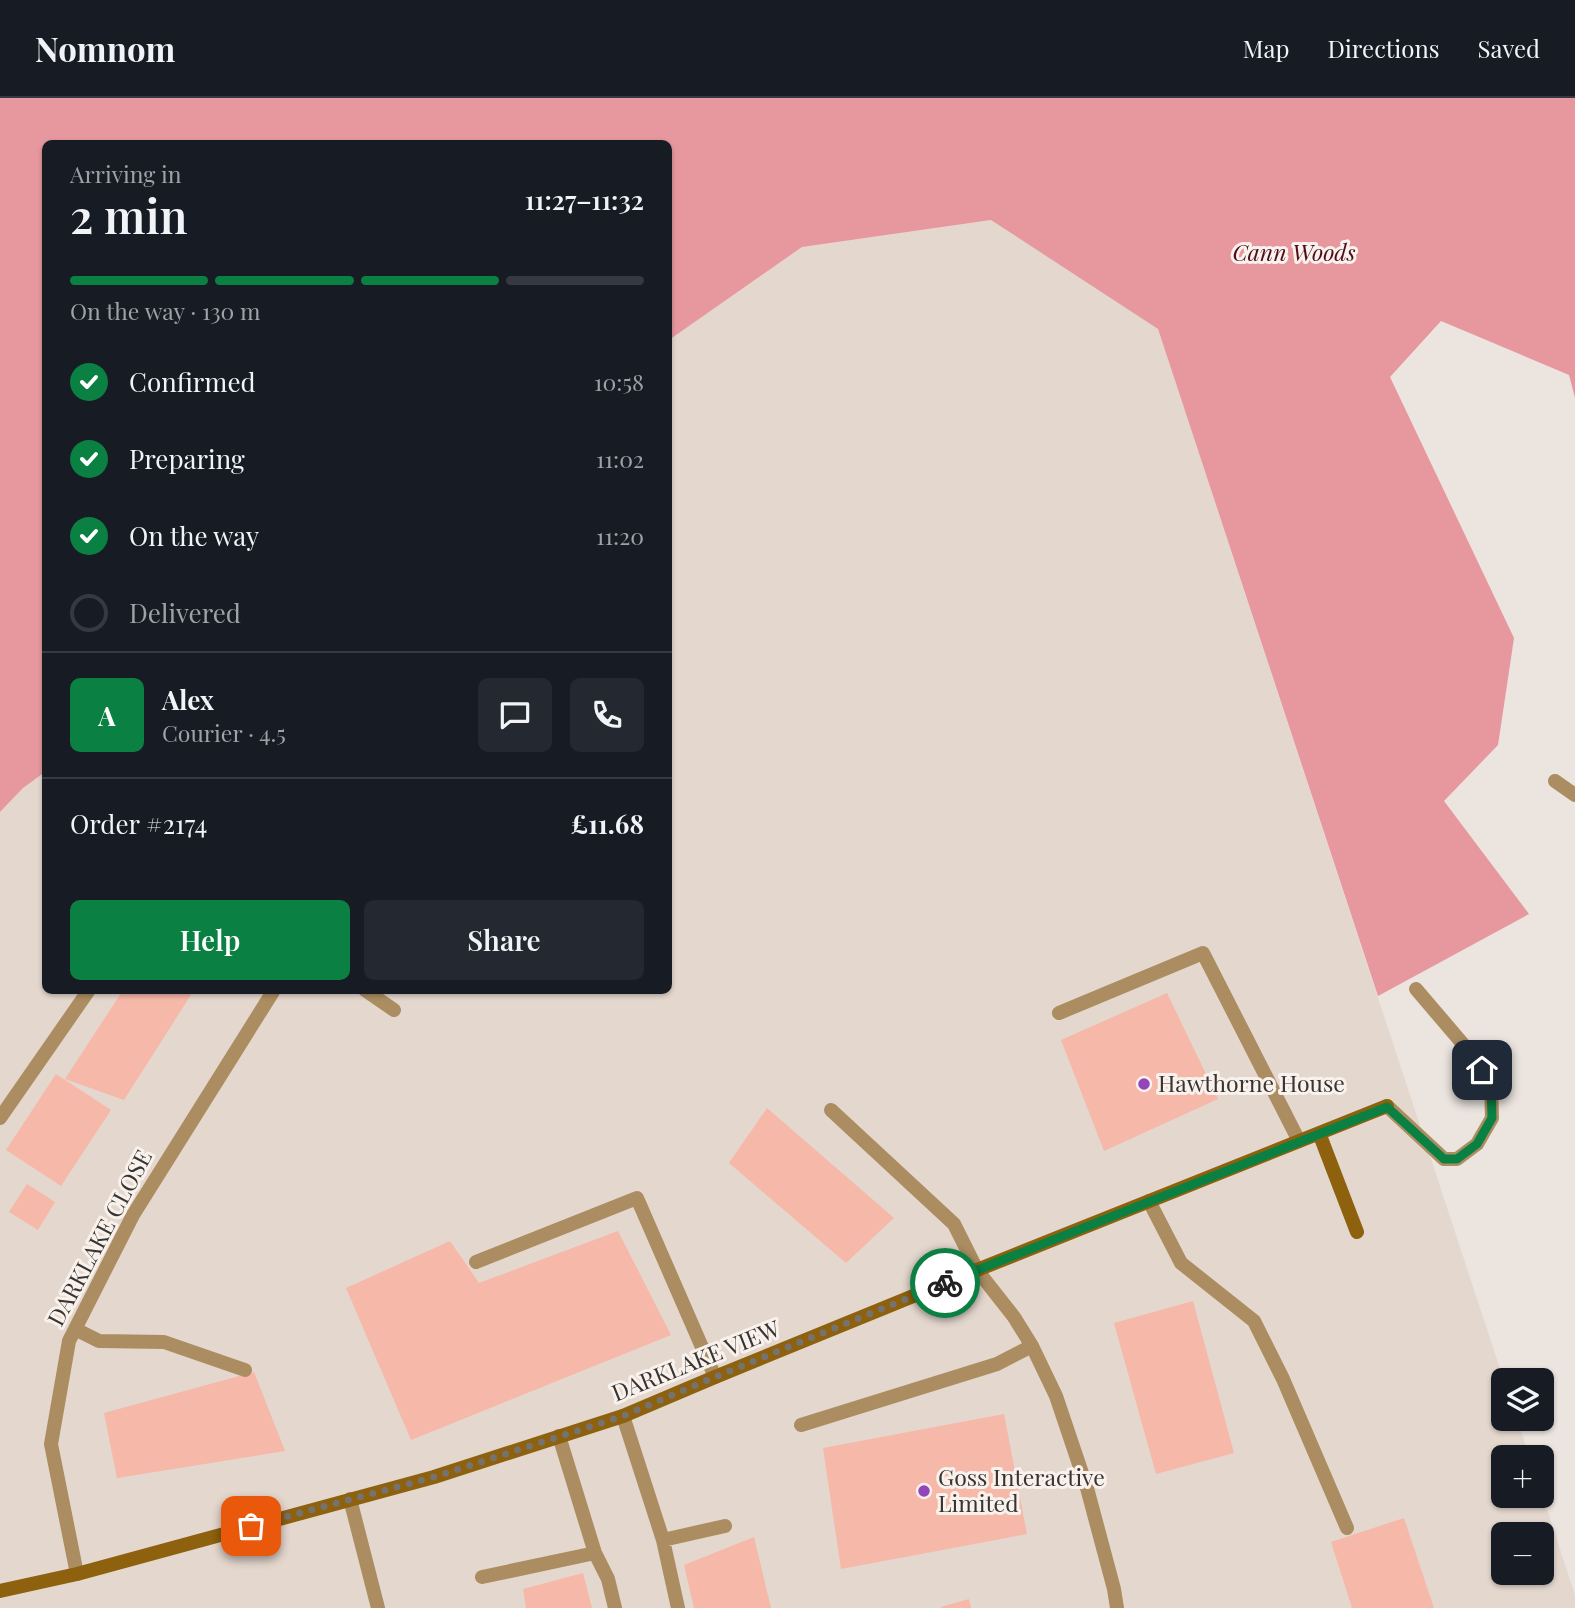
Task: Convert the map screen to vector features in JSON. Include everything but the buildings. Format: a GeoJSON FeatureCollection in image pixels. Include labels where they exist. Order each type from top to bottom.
{"type":"FeatureCollection","features":[{"type":"Feature","properties":{"kind":"street","name":"DARKLAKE VIEW"},"geometry":{"type":"LineString","coordinates":[[0,1591],[77,1574],[434,1477],[623,1416],[977,1270],[1387,1107]]}},
{"type":"Feature","properties":{"kind":"street"},"geometry":{"type":"LineString","coordinates":[[1319,1133],[1357,1232]]}},
{"type":"Feature","properties":{"kind":"lane"},"geometry":{"type":"LineString","coordinates":[[1555,781],[1575,795]]}},
{"type":"Feature","properties":{"kind":"lane"},"geometry":{"type":"LineString","coordinates":[[1059,1013],[1203,953],[1299,1141]]}},
{"type":"Feature","properties":{"kind":"lane"},"geometry":{"type":"LineString","coordinates":[[1387,1107],[1444,1159],[1457,1159],[1477,1144],[1492,1118],[1491,1083],[1474,1057],[1416,989]]}},
{"type":"Feature","properties":{"kind":"lane"},"geometry":{"type":"LineString","coordinates":[[0,1118],[86,994]]}},
{"type":"Feature","properties":{"kind":"lane","name":"DARKLAKE CLOSE"},"geometry":{"type":"LineString","coordinates":[[77,1574],[51,1444],[69,1340],[133,1215],[271,994]]}},
{"type":"Feature","properties":{"kind":"lane"},"geometry":{"type":"LineString","coordinates":[[371,994],[394,1010]]}},
{"type":"Feature","properties":{"kind":"lane"},"geometry":{"type":"LineString","coordinates":[[831,1110],[954,1224],[977,1270],[1014,1317],[1032,1346],[1056,1396],[1087,1488],[1117,1608]]}},
{"type":"Feature","properties":{"kind":"lane"},"geometry":{"type":"LineString","coordinates":[[476,1262],[636,1198],[715,1377]]}},
{"type":"Feature","properties":{"kind":"lane"},"geometry":{"type":"LineString","coordinates":[[1149,1201],[1181,1263],[1254,1321],[1283,1379],[1347,1528]]}},
{"type":"Feature","properties":{"kind":"lane"},"geometry":{"type":"LineString","coordinates":[[75,1329],[99,1341],[164,1342],[245,1370]]}},
{"type":"Feature","properties":{"kind":"lane"},"geometry":{"type":"LineString","coordinates":[[801,1425],[997,1364],[1032,1346]]}},
{"type":"Feature","properties":{"kind":"lane"},"geometry":{"type":"LineString","coordinates":[[623,1416],[663,1540],[678,1608]]}},
{"type":"Feature","properties":{"kind":"lane"},"geometry":{"type":"LineString","coordinates":[[559,1436],[595,1553],[608,1579],[615,1608]]}},
{"type":"Feature","properties":{"kind":"lane"},"geometry":{"type":"LineString","coordinates":[[350,1499],[379,1608]]}},
{"type":"Feature","properties":{"kind":"lane"},"geometry":{"type":"LineString","coordinates":[[663,1540],[725,1526]]}},
{"type":"Feature","properties":{"kind":"lane"},"geometry":{"type":"LineString","coordinates":[[482,1577],[595,1553]]}},
{"type":"Feature","properties":{"kind":"shaded area"},"geometry":{"type":"Polygon","coordinates":[[[992,220],[1158,329],[1500,1368],[1491,1368],[1491,1431],[1521,1431],[1526,1445],[1491,1445],[1491,1508],[1547,1508],[1551,1522],[1491,1522],[1491,1585],[1554,1585],[1554,1531],[1575,1595],[1575,1608],[0,1608],[0,812],[23,788],[42,774],[42,994],[672,994],[672,338],[802,247],[992,220]]]}},
{"type":"Feature","properties":{"kind":"green space","name":"Cann Woods"},"geometry":{"type":"Polygon","coordinates":[[[0,98],[1575,98],[1575,398],[1569,375],[1441,321],[1390,377],[1514,638],[1498,745],[1444,801],[1529,914],[1378,996],[1158,329],[991,220],[802,247],[672,338],[672,140],[42,140],[42,774],[23,788],[0,812],[0,98]]]}},
{"type":"Feature","properties":{"kind":"way so far"},"geometry":{"type":"LineString","coordinates":[[251,1526],[434,1477],[623,1416],[945,1283]]}},
{"type":"Feature","properties":{"kind":"place","name":"Hawthorne House"},"geometry":{"type":"Point","coordinates":[1144,1084]}},
{"type":"Feature","properties":{"kind":"place","name":"Goss Interactive Limited"},"geometry":{"type":"Point","coordinates":[924,1491]}},
{"type":"Feature","properties":{"kind":"route"},"geometry":{"type":"LineString","coordinates":[[945,1283],[1387,1107],[1444,1159],[1457,1159],[1477,1144],[1492,1118],[1491,1083],[1482,1070]]}}]}
